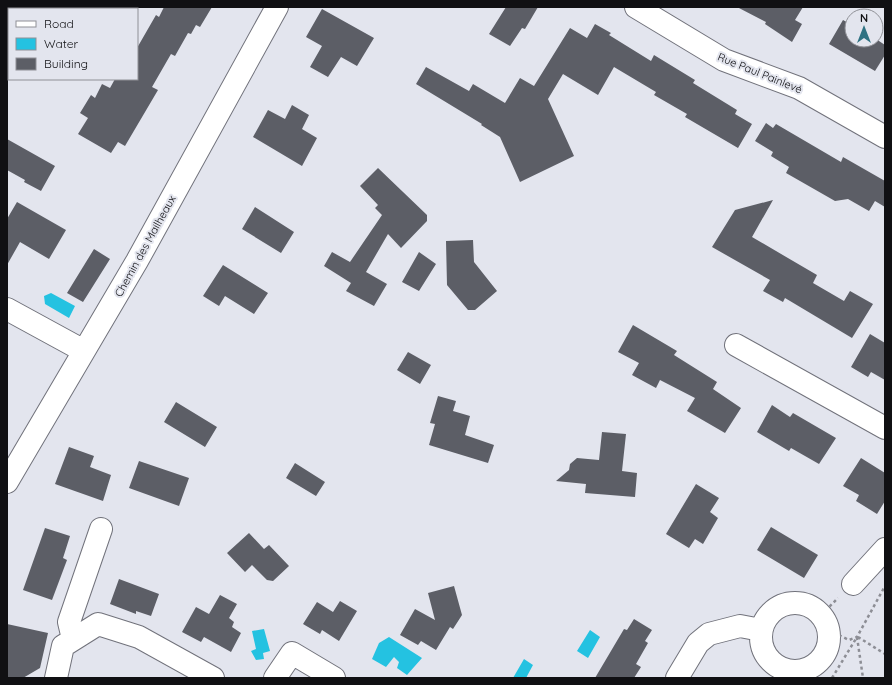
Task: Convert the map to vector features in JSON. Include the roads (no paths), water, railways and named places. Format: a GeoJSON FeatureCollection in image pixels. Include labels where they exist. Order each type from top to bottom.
{"type":"FeatureCollection","features":[{"type":"Feature","properties":{"kind":"street","name":"Chemin des Mailheaux"},"geometry":{"type":"LineString","coordinates":[[7,482],[137,261],[277,7]]}},
{"type":"Feature","properties":{"kind":"street","name":"Rue Paul Painlevé"},"geometry":{"type":"LineString","coordinates":[[636,7],[724,60],[800,88],[885,137]]}},
{"type":"Feature","properties":{"kind":"street"},"geometry":{"type":"LineString","coordinates":[[7,309],[84,351]]}},
{"type":"Feature","properties":{"kind":"street"},"geometry":{"type":"LineString","coordinates":[[736,345],[885,428]]}},
{"type":"Feature","properties":{"kind":"street"},"geometry":{"type":"LineString","coordinates":[[73,639],[69,622],[101,529]]}},
{"type":"Feature","properties":{"kind":"street"},"geometry":{"type":"LineString","coordinates":[[853,584],[885,549]]}},
{"type":"Feature","properties":{"kind":"street"},"geometry":{"type":"LineString","coordinates":[[792,603],[802,604],[812,608],[821,615],[826,622],[829,641],[826,652],[820,661],[811,668],[800,672],[789,672],[778,668],[770,661],[763,651],[760,641],[761,630],[765,620],[772,612],[781,606],[792,603]]}},
{"type":"Feature","properties":{"kind":"street"},"geometry":{"type":"LineString","coordinates":[[56,678],[63,646],[98,624],[139,637],[214,678]]}},
{"type":"Feature","properties":{"kind":"street"},"geometry":{"type":"LineString","coordinates":[[677,678],[698,643],[709,634],[740,626],[761,630]]}},
{"type":"Feature","properties":{"kind":"street"},"geometry":{"type":"LineString","coordinates":[[275,678],[292,654],[334,678]]}},
{"type":"Feature","properties":{"kind":"water"},"geometry":{"type":"Polygon","coordinates":[[[51,293],[75,306],[69,318],[45,304],[44,296],[51,293]]]}},
{"type":"Feature","properties":{"kind":"water"},"geometry":{"type":"Polygon","coordinates":[[[264,629],[270,651],[263,653],[264,659],[256,660],[251,651],[256,649],[252,631],[264,629]]]}},
{"type":"Feature","properties":{"kind":"water"},"geometry":{"type":"Polygon","coordinates":[[[590,630],[600,637],[588,658],[577,651],[590,630]]]}},
{"type":"Feature","properties":{"kind":"water"},"geometry":{"type":"Polygon","coordinates":[[[389,637],[422,658],[407,675],[397,668],[399,662],[394,657],[386,667],[372,659],[379,643],[389,637]]]}},
{"type":"Feature","properties":{"kind":"water"},"geometry":{"type":"Polygon","coordinates":[[[524,659],[533,665],[526,678],[513,678],[524,659]]]}}]}
